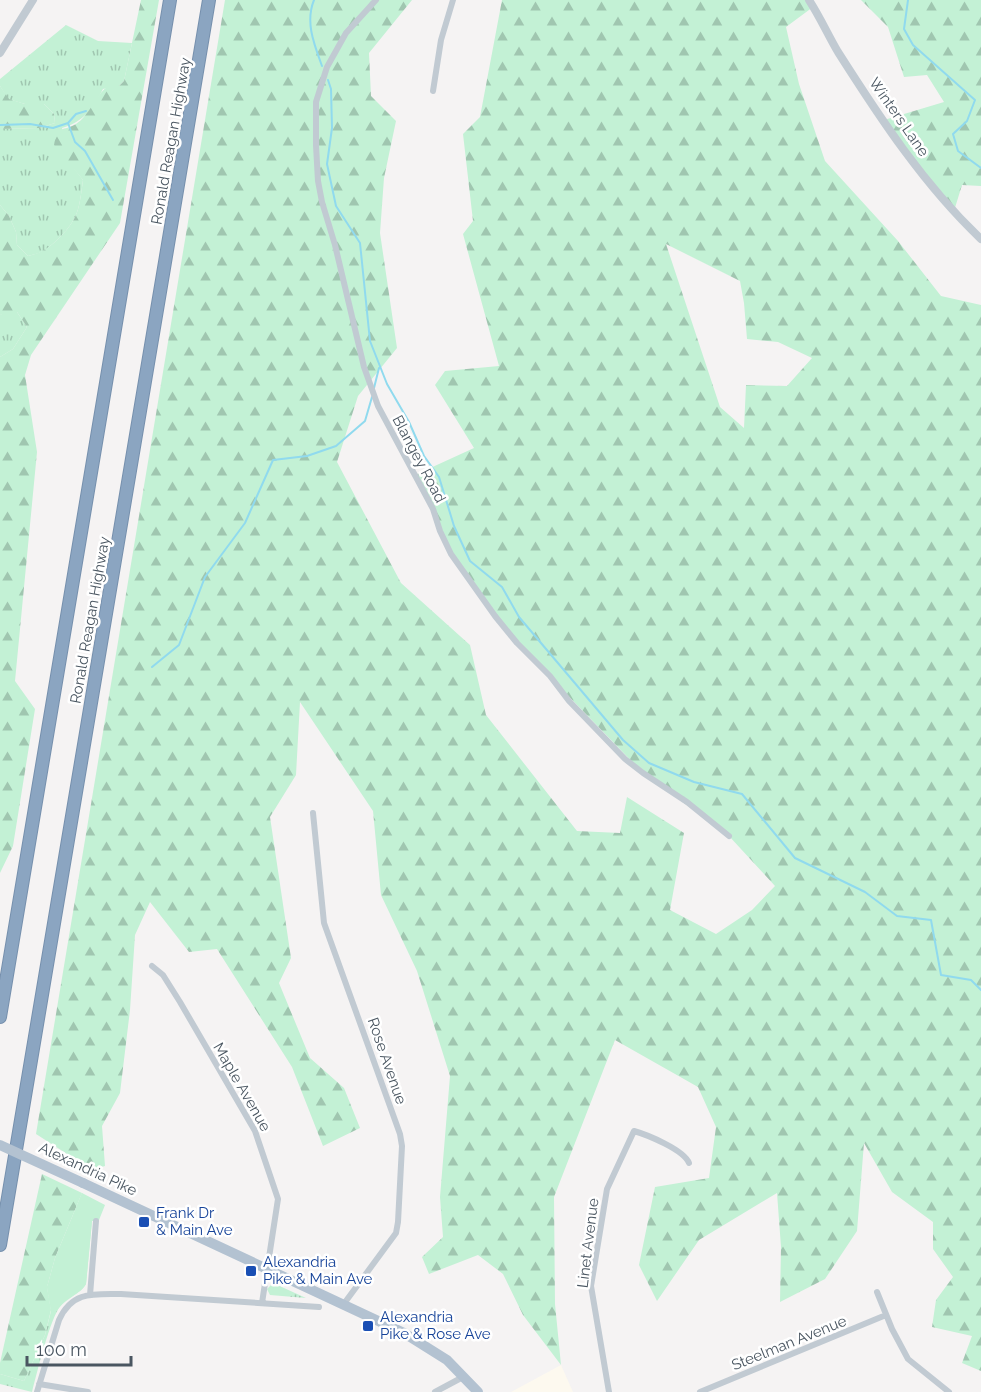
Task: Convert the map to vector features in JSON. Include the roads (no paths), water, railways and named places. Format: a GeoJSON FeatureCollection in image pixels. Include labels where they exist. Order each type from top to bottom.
{"type":"FeatureCollection","features":[{"type":"Feature","properties":{"kind":"highway","name":"Ronald Reagan Highway"},"geometry":{"type":"LineString","coordinates":[[0,1017],[170,0]]}},
{"type":"Feature","properties":{"kind":"highway","name":"Ronald Reagan Highway"},"geometry":{"type":"LineString","coordinates":[[0,1245],[210,0]]}},
{"type":"Feature","properties":{"kind":"main road","name":"Alexandria Pike"},"geometry":{"type":"LineString","coordinates":[[0,1145],[419,1341],[447,1360],[478,1392]]}},
{"type":"Feature","properties":{"kind":"street"},"geometry":{"type":"LineString","coordinates":[[0,53],[33,0]]}},
{"type":"Feature","properties":{"kind":"street","name":"Blangey Road"},"geometry":{"type":"LineString","coordinates":[[376,0],[346,33],[327,67],[316,102],[316,145],[322,202],[335,244],[364,367],[378,406],[434,509],[440,531],[451,554],[517,643],[625,759],[687,802],[729,836]]}},
{"type":"Feature","properties":{"kind":"street"},"geometry":{"type":"LineString","coordinates":[[433,91],[441,40],[453,0]]}},
{"type":"Feature","properties":{"kind":"street","name":"Winters Lane"},"geometry":{"type":"LineString","coordinates":[[809,0],[838,52],[896,139],[943,199],[981,239]]}},
{"type":"Feature","properties":{"kind":"street","name":"Rose Avenue"},"geometry":{"type":"LineString","coordinates":[[313,813],[324,923],[400,1134],[402,1146],[396,1233],[343,1305]]}},
{"type":"Feature","properties":{"kind":"street","name":"Maple Avenue"},"geometry":{"type":"LineString","coordinates":[[152,966],[163,975],[175,993],[257,1136],[278,1199],[262,1303]]}},
{"type":"Feature","properties":{"kind":"street","name":"Linet Avenue"},"geometry":{"type":"LineString","coordinates":[[609,1392],[591,1286],[607,1189],[634,1131],[679,1152],[687,1158],[689,1163]]}},
{"type":"Feature","properties":{"kind":"street"},"geometry":{"type":"LineString","coordinates":[[90,1294],[96,1221]]}},
{"type":"Feature","properties":{"kind":"street"},"geometry":{"type":"LineString","coordinates":[[877,1292],[908,1359],[949,1392]]}},
{"type":"Feature","properties":{"kind":"street"},"geometry":{"type":"LineString","coordinates":[[37,1392],[62,1313],[76,1299],[90,1294],[319,1307]]}},
{"type":"Feature","properties":{"kind":"street","name":"Steelman Avenue"},"geometry":{"type":"LineString","coordinates":[[700,1392],[886,1315]]}},
{"type":"Feature","properties":{"kind":"street"},"geometry":{"type":"LineString","coordinates":[[435,1392],[464,1377]]}},
{"type":"Feature","properties":{"kind":"street"},"geometry":{"type":"LineString","coordinates":[[39,1384],[88,1392]]}},
{"type":"Feature","properties":{"kind":"waterway"},"geometry":{"type":"LineString","coordinates":[[314,0],[310,25],[322,66]]}},
{"type":"Feature","properties":{"kind":"waterway"},"geometry":{"type":"LineString","coordinates":[[908,0],[904,29],[913,45],[975,100],[967,121],[953,134],[958,151],[981,168]]}},
{"type":"Feature","properties":{"kind":"waterway"},"geometry":{"type":"LineString","coordinates":[[328,80],[331,89],[332,128],[327,164],[336,206],[360,243],[370,341],[387,384],[409,422],[424,456],[439,477],[454,526],[470,561],[502,587],[519,617],[623,740],[649,763],[694,782],[742,794],[795,858],[865,892],[897,916],[931,920],[941,975],[971,980],[981,990]]}},
{"type":"Feature","properties":{"kind":"waterway"},"geometry":{"type":"LineString","coordinates":[[0,125],[30,124],[53,128],[68,123],[76,114],[86,111]]}},
{"type":"Feature","properties":{"kind":"waterway"},"geometry":{"type":"LineString","coordinates":[[68,123],[75,142],[85,151],[113,200]]}},
{"type":"Feature","properties":{"kind":"waterway"},"geometry":{"type":"LineString","coordinates":[[374,388],[379,368]]}},
{"type":"Feature","properties":{"kind":"waterway"},"geometry":{"type":"LineString","coordinates":[[152,667],[179,645],[205,577],[245,523],[273,460],[307,456],[336,446],[365,421],[372,397]]}},
{"type":"Feature","properties":{"kind":"place","name":"Frank Dr & Main Ave"},"geometry":{"type":"Point","coordinates":[144,1222]}},
{"type":"Feature","properties":{"kind":"place","name":"Alexandria Pike & Main Ave"},"geometry":{"type":"Point","coordinates":[251,1271]}},
{"type":"Feature","properties":{"kind":"place","name":"Alexandria Pike & Rose Ave"},"geometry":{"type":"Point","coordinates":[368,1326]}}]}
